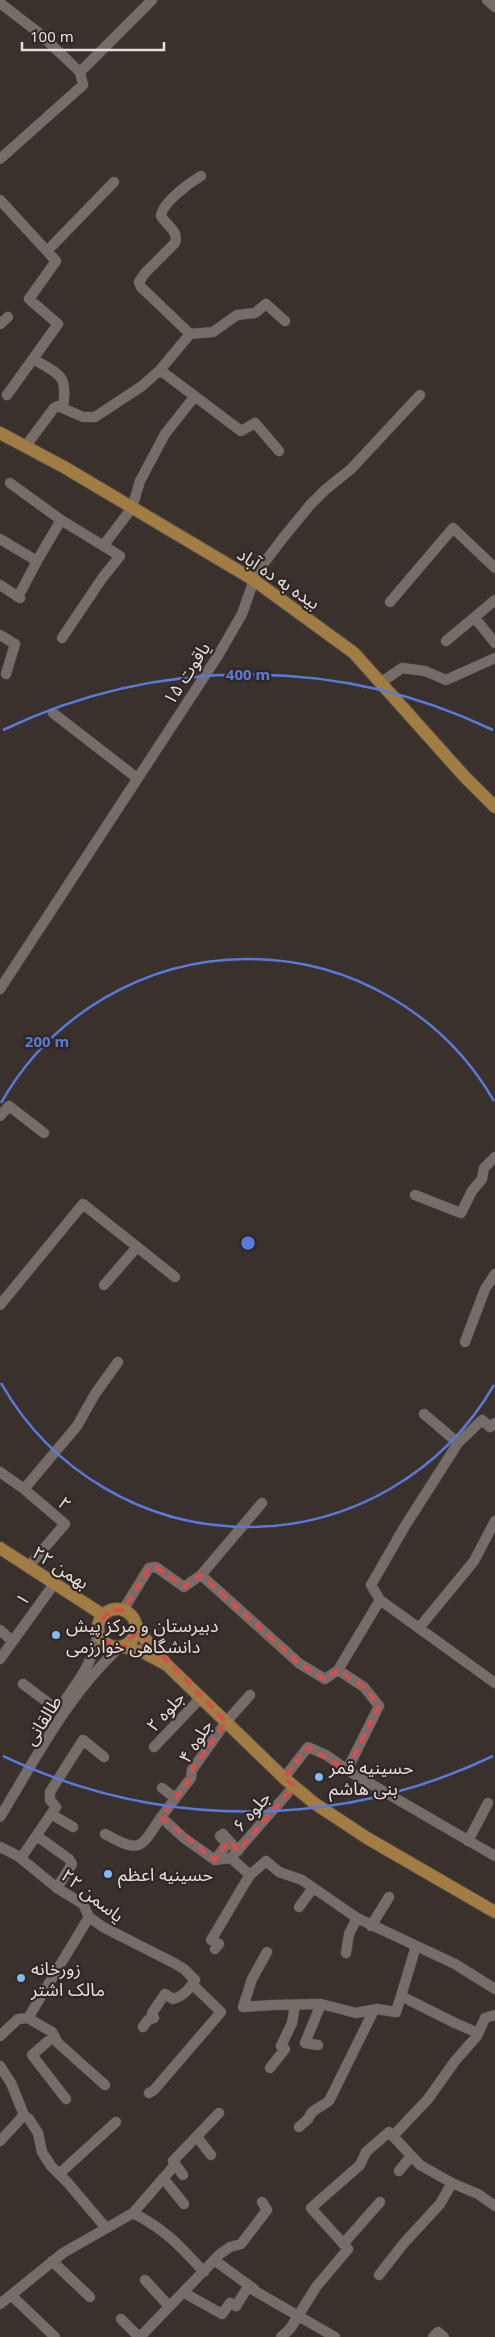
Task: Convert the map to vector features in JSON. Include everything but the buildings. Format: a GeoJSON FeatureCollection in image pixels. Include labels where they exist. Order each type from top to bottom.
{"type":"FeatureCollection","features":[{"type":"Feature","properties":{"kind":"main road","name":"بیده به ده آباد"},"geometry":{"type":"LineString","coordinates":[[0,433],[254,580],[354,653],[464,776],[495,807]]}},
{"type":"Feature","properties":{"kind":"main road","name":"۲۲ بهمن"},"geometry":{"type":"LineString","coordinates":[[0,1548],[103,1615]]}},
{"type":"Feature","properties":{"kind":"main road"},"geometry":{"type":"LineString","coordinates":[[167,1665],[143,1652],[108,1645],[99,1636],[98,1624],[103,1615],[111,1610],[123,1610],[129,1613],[145,1639],[167,1665],[284,1778],[338,1820],[495,1912]]}},
{"type":"Feature","properties":{"kind":"main road"},"geometry":{"type":"LineString","coordinates":[[122,1647],[134,1636],[135,1623]]}},
{"type":"Feature","properties":{"kind":"street"},"geometry":{"type":"LineString","coordinates":[[80,72],[152,0]]}},
{"type":"Feature","properties":{"kind":"street"},"geometry":{"type":"LineString","coordinates":[[487,0],[495,7]]}},
{"type":"Feature","properties":{"kind":"street"},"geometry":{"type":"LineString","coordinates":[[0,3],[39,32],[80,72],[83,85],[0,159]]}},
{"type":"Feature","properties":{"kind":"street"},"geometry":{"type":"LineString","coordinates":[[190,334],[141,287],[139,282],[145,273],[175,243],[174,231],[161,216],[162,211],[184,188],[201,176]]}},
{"type":"Feature","properties":{"kind":"street"},"geometry":{"type":"LineString","coordinates":[[47,251],[114,182]]}},
{"type":"Feature","properties":{"kind":"street"},"geometry":{"type":"LineString","coordinates":[[0,200],[56,261],[29,299],[58,324],[7,395]]}},
{"type":"Feature","properties":{"kind":"street"},"geometry":{"type":"LineString","coordinates":[[25,447],[49,412],[58,406],[83,417],[95,416],[142,386],[160,370],[190,334],[213,332],[237,315],[255,313],[266,304],[284,321]]}},
{"type":"Feature","properties":{"kind":"street"},"geometry":{"type":"LineString","coordinates":[[33,359],[61,376],[66,389],[63,408]]}},
{"type":"Feature","properties":{"kind":"street"},"geometry":{"type":"LineString","coordinates":[[160,370],[241,431],[255,423],[279,451]]}},
{"type":"Feature","properties":{"kind":"street","name":"یاقوت ۱۵"},"geometry":{"type":"LineString","coordinates":[[0,989],[4,973],[137,778],[218,654],[242,614],[261,566],[310,505],[351,469],[420,394]]}},
{"type":"Feature","properties":{"kind":"street"},"geometry":{"type":"LineString","coordinates":[[103,546],[132,508],[140,481],[165,434],[195,396]]}},
{"type":"Feature","properties":{"kind":"street"},"geometry":{"type":"LineString","coordinates":[[10,483],[61,520],[120,556],[103,577],[62,638]]}},
{"type":"Feature","properties":{"kind":"street"},"geometry":{"type":"LineString","coordinates":[[0,585],[19,597],[61,520]]}},
{"type":"Feature","properties":{"kind":"street"},"geometry":{"type":"LineString","coordinates":[[390,602],[453,528],[495,568]]}},
{"type":"Feature","properties":{"kind":"street"},"geometry":{"type":"LineString","coordinates":[[0,538],[37,561]]}},
{"type":"Feature","properties":{"kind":"street"},"geometry":{"type":"LineString","coordinates":[[446,641],[495,600]]}},
{"type":"Feature","properties":{"kind":"street"},"geometry":{"type":"LineString","coordinates":[[474,618],[495,643]]}},
{"type":"Feature","properties":{"kind":"street"},"geometry":{"type":"LineString","coordinates":[[0,635],[16,644],[6,674]]}},
{"type":"Feature","properties":{"kind":"street"},"geometry":{"type":"LineString","coordinates":[[380,683],[402,668],[425,671],[446,680],[494,662]]}},
{"type":"Feature","properties":{"kind":"street"},"geometry":{"type":"LineString","coordinates":[[53,713],[137,778]]}},
{"type":"Feature","properties":{"kind":"street"},"geometry":{"type":"LineString","coordinates":[[0,1116],[9,1106],[44,1134]]}},
{"type":"Feature","properties":{"kind":"street"},"geometry":{"type":"LineString","coordinates":[[415,1194],[461,1213],[472,1191],[482,1179],[484,1168],[495,1157]]}},
{"type":"Feature","properties":{"kind":"street"},"geometry":{"type":"LineString","coordinates":[[1,1301],[83,1204],[175,1277]]}},
{"type":"Feature","properties":{"kind":"street"},"geometry":{"type":"LineString","coordinates":[[104,1285],[137,1247]]}},
{"type":"Feature","properties":{"kind":"street"},"geometry":{"type":"LineString","coordinates":[[464,1342],[485,1289],[495,1274]]}},
{"type":"Feature","properties":{"kind":"street"},"geometry":{"type":"LineString","coordinates":[[0,1472],[24,1489],[77,1426],[94,1394],[118,1362]]}},
{"type":"Feature","properties":{"kind":"street"},"geometry":{"type":"LineString","coordinates":[[424,1414],[458,1443]]}},
{"type":"Feature","properties":{"kind":"street"},"geometry":{"type":"LineString","coordinates":[[495,1423],[490,1427],[482,1420],[458,1443],[410,1518],[371,1585],[380,1600],[495,1683]]}},
{"type":"Feature","properties":{"kind":"street","name":"۲"},"geometry":{"type":"LineString","coordinates":[[24,1489],[65,1524],[28,1567]]}},
{"type":"Feature","properties":{"kind":"street"},"geometry":{"type":"LineString","coordinates":[[123,1610],[150,1568],[156,1567],[184,1587],[201,1575],[262,1503]]}},
{"type":"Feature","properties":{"kind":"street"},"geometry":{"type":"LineString","coordinates":[[420,1628],[474,1561],[495,1521]]}},
{"type":"Feature","properties":{"kind":"street"},"geometry":{"type":"LineString","coordinates":[[201,1575],[300,1664],[325,1679],[338,1670],[380,1600]]}},
{"type":"Feature","properties":{"kind":"street","name":"۱"},"geometry":{"type":"LineString","coordinates":[[0,1659],[54,1584]]}},
{"type":"Feature","properties":{"kind":"street"},"geometry":{"type":"LineString","coordinates":[[0,1630],[12,1641]]}},
{"type":"Feature","properties":{"kind":"street","name":"طالقانی"},"geometry":{"type":"LineString","coordinates":[[0,1804],[90,1662],[96,1648],[98,1630]]}},
{"type":"Feature","properties":{"kind":"street","name":"طالقانی"},"geometry":{"type":"LineString","coordinates":[[0,1816],[72,1702],[97,1670],[122,1647]]}},
{"type":"Feature","properties":{"kind":"street"},"geometry":{"type":"LineString","coordinates":[[338,1670],[364,1686],[379,1706],[347,1770]]}},
{"type":"Feature","properties":{"kind":"street"},"geometry":{"type":"LineString","coordinates":[[24,1684],[59,1711]]}},
{"type":"Feature","properties":{"kind":"street","name":"جلوه ۴"},"geometry":{"type":"LineString","coordinates":[[105,1834],[130,1846],[137,1847],[142,1844],[191,1778],[192,1770],[226,1722],[250,1695]]}},
{"type":"Feature","properties":{"kind":"street","name":"جلوه ۲"},"geometry":{"type":"LineString","coordinates":[[154,1748],[196,1704],[200,1696]]}},
{"type":"Feature","properties":{"kind":"street"},"geometry":{"type":"LineString","coordinates":[[21,1858],[56,1807],[50,1800],[50,1792],[83,1740],[104,1757]]}},
{"type":"Feature","properties":{"kind":"street"},"geometry":{"type":"LineString","coordinates":[[284,1778],[308,1747],[326,1755],[347,1770],[495,1856]]}},
{"type":"Feature","properties":{"kind":"street","name":"جلوه ۶"},"geometry":{"type":"LineString","coordinates":[[235,1855],[294,1786]]}},
{"type":"Feature","properties":{"kind":"street"},"geometry":{"type":"LineString","coordinates":[[162,1788],[175,1798]]}},
{"type":"Feature","properties":{"kind":"street"},"geometry":{"type":"LineString","coordinates":[[468,1841],[488,1803]]}},
{"type":"Feature","properties":{"kind":"street"},"geometry":{"type":"LineString","coordinates":[[51,1814],[73,1827]]}},
{"type":"Feature","properties":{"kind":"street"},"geometry":{"type":"LineString","coordinates":[[161,1817],[184,1838],[215,1860],[235,1855]]}},
{"type":"Feature","properties":{"kind":"street"},"geometry":{"type":"LineString","coordinates":[[215,1860],[227,1844],[220,1836],[223,1834],[235,1855],[250,1875]]}},
{"type":"Feature","properties":{"kind":"street"},"geometry":{"type":"LineString","coordinates":[[37,1836],[70,1859],[72,1864],[57,1888]]}},
{"type":"Feature","properties":{"kind":"street","name":"یاسمن ۲۲"},"geometry":{"type":"LineString","coordinates":[[0,1847],[21,1858],[57,1888],[83,1904],[89,1917],[103,1927],[138,1943],[184,1969],[193,1982],[224,2010],[154,2090],[149,2092]]}},
{"type":"Feature","properties":{"kind":"street"},"geometry":{"type":"LineString","coordinates":[[215,1949],[219,1944],[211,1940],[236,1902],[238,1894],[250,1875],[266,1861],[279,1872],[302,1880],[371,1926],[455,1964],[495,1989]]}},
{"type":"Feature","properties":{"kind":"street"},"geometry":{"type":"LineString","coordinates":[[299,1907],[313,1888]]}},
{"type":"Feature","properties":{"kind":"street"},"geometry":{"type":"LineString","coordinates":[[371,1926],[389,1897]]}},
{"type":"Feature","properties":{"kind":"street"},"geometry":{"type":"LineString","coordinates":[[28,2018],[89,1917]]}},
{"type":"Feature","properties":{"kind":"street"},"geometry":{"type":"LineString","coordinates":[[346,1953],[349,1934],[357,1918]]}},
{"type":"Feature","properties":{"kind":"street"},"geometry":{"type":"LineString","coordinates":[[268,1952],[252,1979],[243,2007],[321,2004],[356,2013],[374,2010],[396,2012],[416,1946]]}},
{"type":"Feature","properties":{"kind":"street"},"geometry":{"type":"LineString","coordinates":[[144,2027],[148,2020],[154,2018],[152,2013],[165,1994],[173,1999],[180,1997],[193,1982]]}},
{"type":"Feature","properties":{"kind":"street"},"geometry":{"type":"LineString","coordinates":[[401,1996],[478,2032]]}},
{"type":"Feature","properties":{"kind":"street"},"geometry":{"type":"LineString","coordinates":[[318,2045],[305,2043],[321,2004]]}},
{"type":"Feature","properties":{"kind":"street"},"geometry":{"type":"LineString","coordinates":[[270,2068],[285,2048],[282,2046],[292,2023],[295,2005]]}},
{"type":"Feature","properties":{"kind":"street"},"geometry":{"type":"LineString","coordinates":[[299,2127],[308,2119],[312,2112],[329,2101],[374,2010]]}},
{"type":"Feature","properties":{"kind":"street"},"geometry":{"type":"LineString","coordinates":[[393,2136],[428,2099],[492,2014]]}},
{"type":"Feature","properties":{"kind":"street"},"geometry":{"type":"LineString","coordinates":[[0,2036],[18,2019],[28,2018],[52,2032],[58,2043],[105,2085]]}},
{"type":"Feature","properties":{"kind":"street"},"geometry":{"type":"LineString","coordinates":[[54,2036],[32,2054],[66,2099]]}},
{"type":"Feature","properties":{"kind":"street"},"geometry":{"type":"LineString","coordinates":[[0,2066],[11,2083],[24,2115],[38,2132],[42,2152],[50,2166],[106,2228]]}},
{"type":"Feature","properties":{"kind":"street"},"geometry":{"type":"LineString","coordinates":[[0,2304],[52,2261],[80,2242],[134,2213],[174,2166],[174,2161],[219,2113]]}},
{"type":"Feature","properties":{"kind":"street"},"geometry":{"type":"LineString","coordinates":[[0,2142],[24,2115]]}},
{"type":"Feature","properties":{"kind":"street"},"geometry":{"type":"LineString","coordinates":[[59,2174],[116,2122]]}},
{"type":"Feature","properties":{"kind":"street"},"geometry":{"type":"LineString","coordinates":[[281,2337],[290,2329],[316,2288],[348,2249],[311,2208],[360,2166],[366,2152],[389,2132],[420,2165],[452,2183],[478,2194],[495,2206]]}},
{"type":"Feature","properties":{"kind":"street"},"geometry":{"type":"LineString","coordinates":[[197,2137],[212,2156]]}},
{"type":"Feature","properties":{"kind":"street"},"geometry":{"type":"LineString","coordinates":[[399,2172],[411,2156]]}},
{"type":"Feature","properties":{"kind":"street"},"geometry":{"type":"LineString","coordinates":[[174,2161],[183,2175]]}},
{"type":"Feature","properties":{"kind":"street"},"geometry":{"type":"LineString","coordinates":[[163,2178],[184,2204]]}},
{"type":"Feature","properties":{"kind":"street"},"geometry":{"type":"LineString","coordinates":[[379,2275],[404,2243],[440,2204],[452,2183]]}},
{"type":"Feature","properties":{"kind":"street"},"geometry":{"type":"LineString","coordinates":[[121,2319],[139,2337],[214,2260],[230,2247],[241,2244],[267,2210],[262,2202]]}},
{"type":"Feature","properties":{"kind":"street"},"geometry":{"type":"LineString","coordinates":[[343,2244],[380,2202]]}},
{"type":"Feature","properties":{"kind":"street"},"geometry":{"type":"LineString","coordinates":[[134,2213],[153,2223],[174,2238],[204,2272]]}},
{"type":"Feature","properties":{"kind":"street"},"geometry":{"type":"LineString","coordinates":[[214,2260],[267,2298]]}},
{"type":"Feature","properties":{"kind":"street"},"geometry":{"type":"LineString","coordinates":[[52,2261],[90,2297]]}},
{"type":"Feature","properties":{"kind":"street"},"geometry":{"type":"LineString","coordinates":[[145,2280],[169,2306]]}},
{"type":"Feature","properties":{"kind":"street"},"geometry":{"type":"LineString","coordinates":[[188,2295],[222,2314],[230,2304],[236,2306],[248,2287],[335,2337]]}},
{"type":"Feature","properties":{"kind":"street"},"geometry":{"type":"LineString","coordinates":[[11,2295],[54,2337]]}},
{"type":"Feature","properties":{"kind":"street"},"geometry":{"type":"LineString","coordinates":[[433,2337],[438,2332],[444,2337]]}},
{"type":"Feature","properties":{"kind":"highlighted area"},"geometry":{"type":"Polygon","coordinates":[[[156,1567],[184,1587],[201,1575],[300,1664],[325,1679],[338,1670],[364,1687],[379,1706],[347,1770],[308,1747],[284,1778],[294,1786],[238,1851],[229,1841],[215,1860],[161,1817],[191,1778],[192,1770],[226,1722],[138,1630],[124,1647],[103,1641],[98,1624],[111,1610],[123,1610],[149,1568],[156,1567]]]}},
{"type":"Feature","properties":{"kind":"place","name":"دبیرستان و مرکز پیش دانشگاهی خوارزمی"},"geometry":{"type":"Point","coordinates":[56,1635]}},
{"type":"Feature","properties":{"kind":"place","name":"حسینیه قمر بنی هاشم"},"geometry":{"type":"Point","coordinates":[319,1777]}},
{"type":"Feature","properties":{"kind":"place","name":"حسینیه اعظم"},"geometry":{"type":"Point","coordinates":[108,1874]}},
{"type":"Feature","properties":{"kind":"place","name":"زورخانه مالک اشتر"},"geometry":{"type":"Point","coordinates":[21,1978]}}]}
